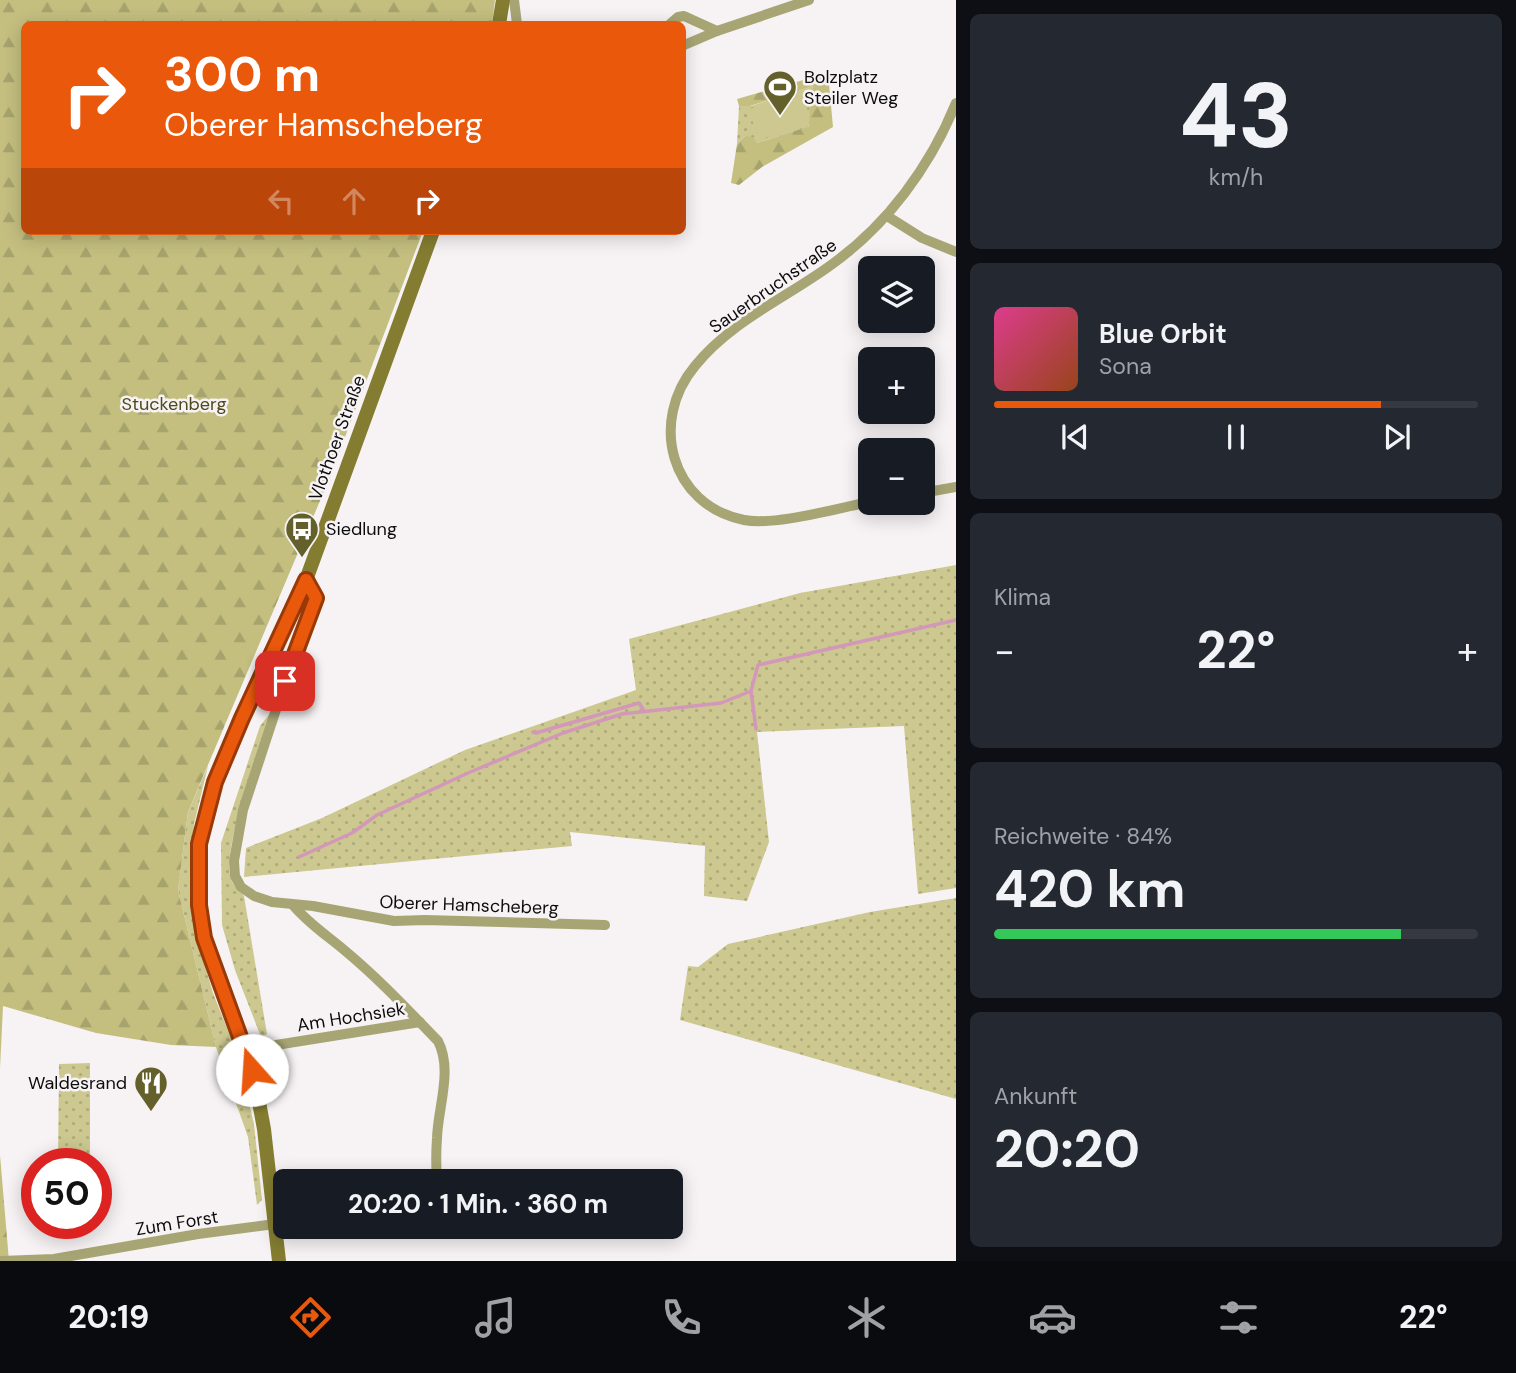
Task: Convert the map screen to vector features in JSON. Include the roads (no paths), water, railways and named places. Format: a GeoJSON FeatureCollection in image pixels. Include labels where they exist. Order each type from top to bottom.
{"type":"FeatureCollection","features":[{"type":"Feature","properties":{"kind":"main road"},"geometry":{"type":"LineString","coordinates":[[500,21],[503,0]]}},
{"type":"Feature","properties":{"kind":"main road","name":"Vlothoer Straße"},"geometry":{"type":"LineString","coordinates":[[273,1208],[257,1086],[204,938],[199,905],[199,844],[215,782],[306,580],[432,235]]}},
{"type":"Feature","properties":{"kind":"main road","name":"Vlothoer Straße"},"geometry":{"type":"LineString","coordinates":[[277,1239],[279,1261]]}},
{"type":"Feature","properties":{"kind":"street"},"geometry":{"type":"LineString","coordinates":[[514,0],[517,21]]}},
{"type":"Feature","properties":{"kind":"street"},"geometry":{"type":"LineString","coordinates":[[686,44],[809,0]]}},
{"type":"Feature","properties":{"kind":"street"},"geometry":{"type":"LineString","coordinates":[[673,21],[684,16],[718,31]]}},
{"type":"Feature","properties":{"kind":"street","name":"Sauerbruchstraße"},"geometry":{"type":"LineString","coordinates":[[858,504],[776,520],[746,520],[730,516],[702,500],[685,480],[674,461],[670,426],[675,400],[695,365],[720,340],[830,266],[887,216],[914,180],[955,108]]}},
{"type":"Feature","properties":{"kind":"street"},"geometry":{"type":"LineString","coordinates":[[887,216],[922,239],[956,252]]}},
{"type":"Feature","properties":{"kind":"street"},"geometry":{"type":"LineString","coordinates":[[935,491],[956,487]]}},
{"type":"Feature","properties":{"kind":"street","name":"Oberer Hamscheberg"},"geometry":{"type":"LineString","coordinates":[[306,580],[316,598],[290,667],[243,810],[234,862],[235,876],[241,887],[272,902],[313,906],[394,921],[605,925]]}},
{"type":"Feature","properties":{"kind":"street","name":"Am Hochsiek"},"geometry":{"type":"LineString","coordinates":[[293,905],[306,921],[342,948],[438,1041],[443,1052],[444,1066],[437,1137],[437,1169]]}},
{"type":"Feature","properties":{"kind":"street","name":"Am Hochsiek"},"geometry":{"type":"LineString","coordinates":[[247,1054],[276,1045],[420,1022]]}},
{"type":"Feature","properties":{"kind":"street","name":"Zum Forst"},"geometry":{"type":"LineString","coordinates":[[1,1261],[54,1259],[198,1234],[273,1224]]}},
{"type":"Feature","properties":{"kind":"waterway"},"geometry":{"type":"LineString","coordinates":[[299,857],[352,833],[377,815],[563,733],[622,714],[721,703],[751,691],[758,665],[956,620]]}},
{"type":"Feature","properties":{"kind":"waterway"},"geometry":{"type":"LineString","coordinates":[[751,691],[756,729]]}},
{"type":"Feature","properties":{"kind":"waterway"},"geometry":{"type":"LineString","coordinates":[[533,732],[639,703],[644,711]]}},
{"type":"Feature","properties":{"kind":"place","name":"Bolzplatz Steiler Weg"},"geometry":{"type":"Point","coordinates":[780,117]}},
{"type":"Feature","properties":{"kind":"place","name":"Siedlung"},"geometry":{"type":"Point","coordinates":[302,559]}},
{"type":"Feature","properties":{"kind":"place","name":"Waldesrand"},"geometry":{"type":"Point","coordinates":[151,1113]}},
{"type":"Feature","properties":{"kind":"park label","name":"Stuckenberg"},"geometry":{"type":"Point","coordinates":[174,404]}}]}
